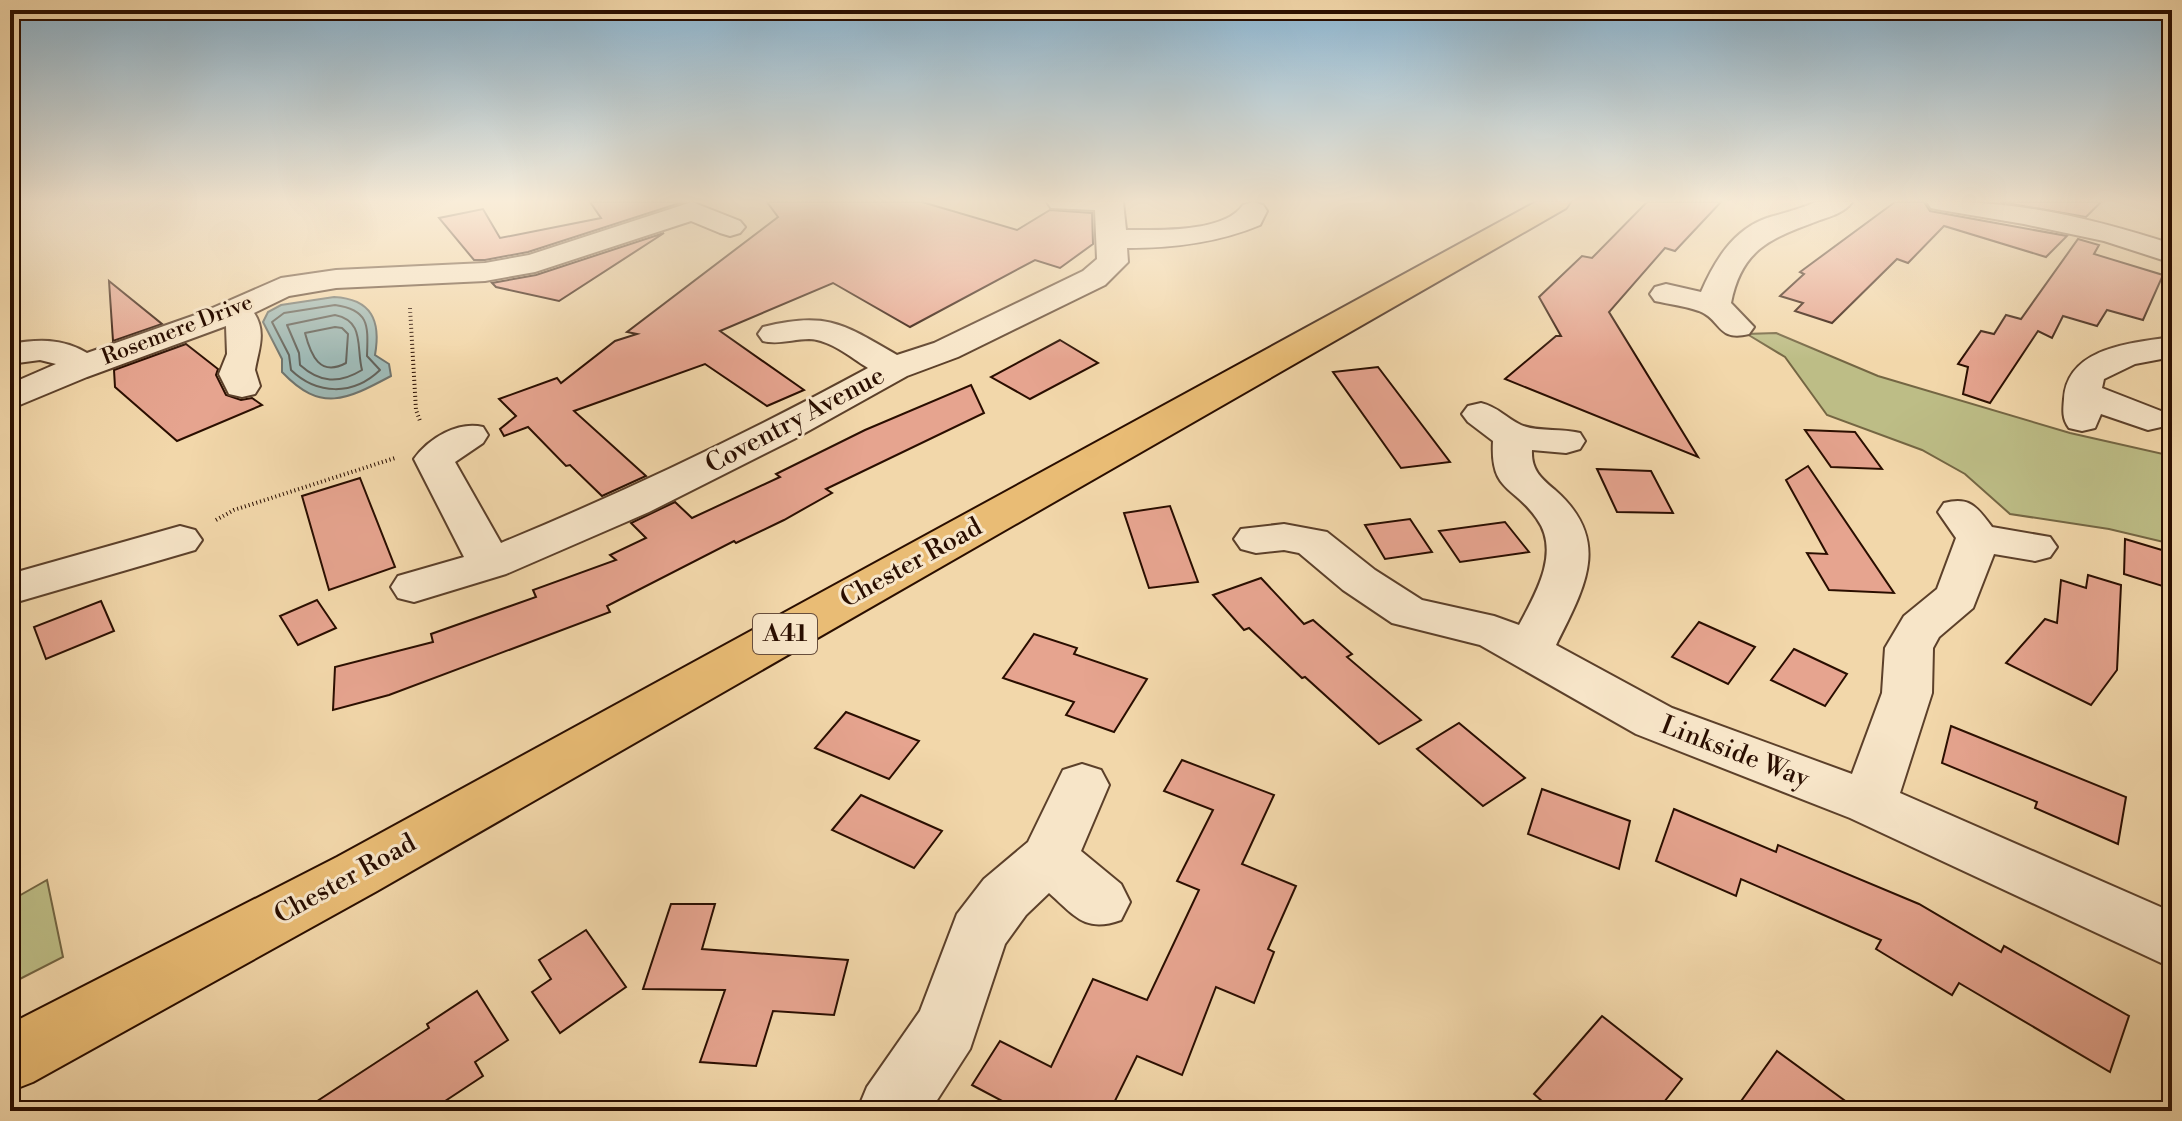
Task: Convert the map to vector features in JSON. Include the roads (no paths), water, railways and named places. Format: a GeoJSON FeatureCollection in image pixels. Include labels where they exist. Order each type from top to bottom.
{"type":"FeatureCollection","features":[{"type":"Feature","properties":{"kind":"main road","name":"Chester Road"},"geometry":{"type":"LineString","coordinates":[[10,1059],[357,874],[1463,254]]}},
{"type":"Feature","properties":{"kind":"street","name":"Rosemere Drive"},"geometry":{"type":"LineString","coordinates":[[10,398],[170,321],[235,310],[281,288],[407,264],[485,272],[535,263],[559,254]]}},
{"type":"Feature","properties":{"kind":"street","name":"Coventry Avenue"},"geometry":{"type":"LineString","coordinates":[[414,587],[490,564],[634,503],[780,431],[894,368],[946,350],[1094,278],[1113,262],[1112,254]]}},
{"type":"Feature","properties":{"kind":"street"},"geometry":{"type":"LineString","coordinates":[[1666,294],[1726,316],[1716,292],[1735,254]]}},
{"type":"Feature","properties":{"kind":"street"},"geometry":{"type":"LineString","coordinates":[[821,330],[846,303]]}},
{"type":"Feature","properties":{"kind":"street"},"geometry":{"type":"LineString","coordinates":[[235,310],[243,321],[244,354],[235,372],[242,386]]}},
{"type":"Feature","properties":{"kind":"street"},"geometry":{"type":"LineString","coordinates":[[775,334],[821,330],[833,332],[894,368]]}},
{"type":"Feature","properties":{"kind":"street"},"geometry":{"type":"LineString","coordinates":[[2148,419],[2083,407],[2085,380],[2095,367],[2123,356],[2172,347]]}},
{"type":"Feature","properties":{"kind":"street"},"geometry":{"type":"LineString","coordinates":[[10,354],[51,349],[67,354],[82,366]]}},
{"type":"Feature","properties":{"kind":"street"},"geometry":{"type":"LineString","coordinates":[[1529,651],[1563,585],[1569,545],[1557,514],[1518,479],[1497,426],[1566,441]]}},
{"type":"Feature","properties":{"kind":"street"},"geometry":{"type":"LineString","coordinates":[[469,435],[418,457],[490,564]]}},
{"type":"Feature","properties":{"kind":"street"},"geometry":{"type":"LineString","coordinates":[[1869,803],[1907,693],[1909,648],[1921,627],[1957,597],[1969,525],[2035,547]]}},
{"type":"Feature","properties":{"kind":"street","name":"Linkside Way"},"geometry":{"type":"LineString","coordinates":[[1256,539],[1284,537],[1315,526],[1359,580],[1408,612],[1494,632],[1654,721],[1869,803],[2172,941]]}},
{"type":"Feature","properties":{"kind":"street"},"geometry":{"type":"LineString","coordinates":[[10,589],[180,540]]}},
{"type":"Feature","properties":{"kind":"street"},"geometry":{"type":"LineString","coordinates":[[891,1111],[947,1027],[978,933],[1005,897],[1049,858],[1082,785]]}},
{"type":"Feature","properties":{"kind":"street"},"geometry":{"type":"LineString","coordinates":[[1049,858],[1100,902]]}},
{"type":"Feature","properties":{"kind":"water"},"geometry":{"type":"Polygon","coordinates":[[[334,297],[357,302],[371,314],[376,332],[375,355],[389,364],[391,376],[347,396],[322,398],[296,385],[282,372],[282,359],[263,322],[268,312],[281,305],[334,297]]]}}]}
